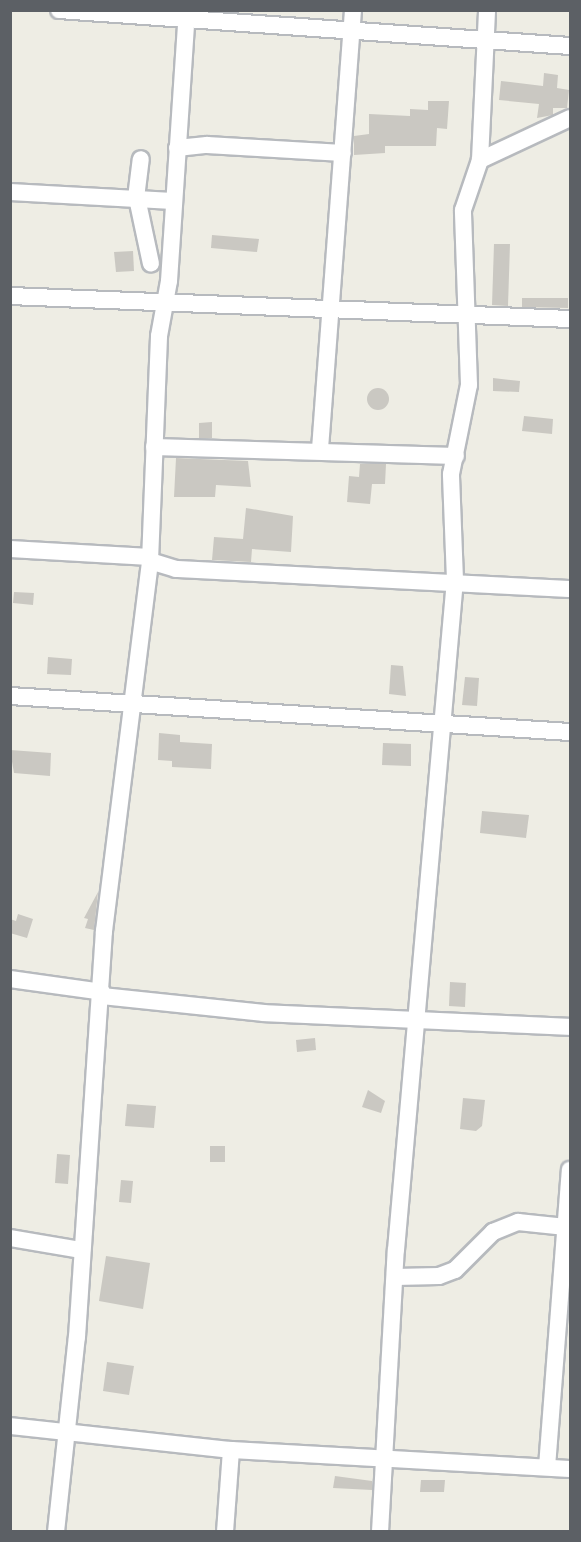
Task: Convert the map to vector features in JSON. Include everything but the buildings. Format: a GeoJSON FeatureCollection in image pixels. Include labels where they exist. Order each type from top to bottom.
{"type":"FeatureCollection","features":[{"type":"Feature","properties":{"kind":"street"},"geometry":{"type":"LineString","coordinates":[[59,10],[186,15],[353,33],[570,46]]}},
{"type":"Feature","properties":{"kind":"street"},"geometry":{"type":"LineString","coordinates":[[320,449],[328,311],[353,33],[353,10]]}},
{"type":"Feature","properties":{"kind":"street"},"geometry":{"type":"LineString","coordinates":[[380,1532],[395,1277],[418,1018],[438,722],[455,580],[450,493],[469,385],[469,318],[463,210],[480,160],[487,10]]}},
{"type":"Feature","properties":{"kind":"street"},"geometry":{"type":"LineString","coordinates":[[56,1532],[67,1435],[102,994],[104,931],[136,705],[150,559],[154,447],[186,15]]}},
{"type":"Feature","properties":{"kind":"street"},"geometry":{"type":"LineString","coordinates":[[480,160],[570,118]]}},
{"type":"Feature","properties":{"kind":"street"},"geometry":{"type":"LineString","coordinates":[[177,148],[207,145],[343,153]]}},
{"type":"Feature","properties":{"kind":"street"},"geometry":{"type":"LineString","coordinates":[[141,159],[136,198],[151,264]]}},
{"type":"Feature","properties":{"kind":"street"},"geometry":{"type":"LineString","coordinates":[[10,192],[173,201]]}},
{"type":"Feature","properties":{"kind":"street"},"geometry":{"type":"LineString","coordinates":[[10,296],[469,318],[570,319]]}},
{"type":"Feature","properties":{"kind":"street"},"geometry":{"type":"LineString","coordinates":[[154,447],[320,449],[456,456]]}},
{"type":"Feature","properties":{"kind":"street"},"geometry":{"type":"LineString","coordinates":[[10,549],[150,559],[176,569],[455,580],[570,589]]}},
{"type":"Feature","properties":{"kind":"street"},"geometry":{"type":"LineString","coordinates":[[10,696],[570,732]]}},
{"type":"Feature","properties":{"kind":"street"},"geometry":{"type":"LineString","coordinates":[[10,979],[102,994],[264,1013],[418,1018],[570,1027]]}},
{"type":"Feature","properties":{"kind":"street"},"geometry":{"type":"LineString","coordinates":[[546,1467],[570,1170]]}},
{"type":"Feature","properties":{"kind":"street"},"geometry":{"type":"LineString","coordinates":[[395,1277],[439,1276],[455,1270],[493,1232],[518,1222],[566,1227]]}},
{"type":"Feature","properties":{"kind":"street"},"geometry":{"type":"LineString","coordinates":[[10,1238],[81,1250]]}},
{"type":"Feature","properties":{"kind":"street"},"geometry":{"type":"LineString","coordinates":[[10,1426],[67,1435],[231,1450],[570,1469]]}},
{"type":"Feature","properties":{"kind":"street"},"geometry":{"type":"LineString","coordinates":[[225,1532],[231,1450]]}}]}
